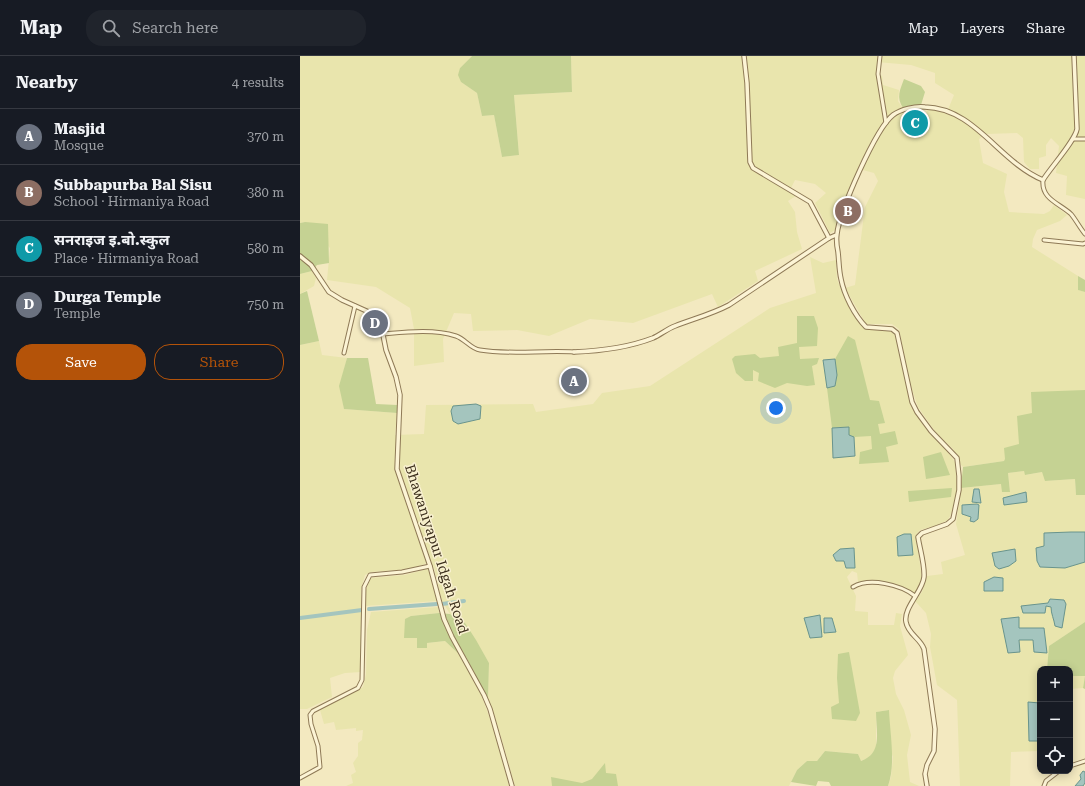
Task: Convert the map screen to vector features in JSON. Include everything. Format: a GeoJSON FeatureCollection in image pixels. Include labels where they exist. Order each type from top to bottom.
{"type":"FeatureCollection","features":[{"type":"Feature","properties":{"kind":"street"},"geometry":{"type":"LineString","coordinates":[[744,56],[748,98],[750,162],[753,168],[810,202],[829,238]]}},
{"type":"Feature","properties":{"kind":"street"},"geometry":{"type":"LineString","coordinates":[[880,56],[878,74],[886,123]]}},
{"type":"Feature","properties":{"kind":"street"},"geometry":{"type":"LineString","coordinates":[[1074,56],[1078,129],[1074,139],[1054,163],[1043,180],[1042,187],[1047,196],[1070,214],[1085,234]]}},
{"type":"Feature","properties":{"kind":"street"},"geometry":{"type":"LineString","coordinates":[[927,786],[925,774],[927,765],[934,751],[935,729],[924,649],[921,641],[908,630],[905,620],[915,596],[921,587],[924,577],[918,537],[922,533],[947,524],[953,519],[959,490],[957,458],[931,431],[916,412],[912,402],[897,333],[892,328],[866,327],[845,293],[840,279],[836,235],[841,212],[862,166],[886,123],[901,111],[918,107],[949,110],[969,122],[1019,167],[1033,176],[1043,180]]}},
{"type":"Feature","properties":{"kind":"street"},"geometry":{"type":"LineString","coordinates":[[1074,139],[1085,139]]}},
{"type":"Feature","properties":{"kind":"street"},"geometry":{"type":"LineString","coordinates":[[384,334],[408,332],[447,334],[458,337],[478,350],[574,352],[600,351],[629,346],[654,337],[673,327],[714,313],[729,305],[829,238],[836,235]]}},
{"type":"Feature","properties":{"kind":"street"},"geometry":{"type":"LineString","coordinates":[[1044,240],[1085,243]]}},
{"type":"Feature","properties":{"kind":"street","name":"Bhawaniyapur Idgah Road"},"geometry":{"type":"LineString","coordinates":[[300,256],[311,265],[329,292],[377,318],[384,334],[386,350],[396,377],[400,395],[397,469],[430,566],[438,599],[452,637],[484,695],[490,709],[512,786]]}},
{"type":"Feature","properties":{"kind":"street"},"geometry":{"type":"LineString","coordinates":[[344,353],[355,306]]}},
{"type":"Feature","properties":{"kind":"street"},"geometry":{"type":"LineString","coordinates":[[300,778],[320,767],[318,746],[311,724],[310,715],[313,711],[358,688],[362,680],[364,587],[367,578],[370,575],[375,574],[402,572],[430,566]]}},
{"type":"Feature","properties":{"kind":"street"},"geometry":{"type":"LineString","coordinates":[[853,587],[860,584],[889,585],[909,591],[915,596]]}},
{"type":"Feature","properties":{"kind":"street"},"geometry":{"type":"LineString","coordinates":[[1073,765],[1085,761]]}},
{"type":"Feature","properties":{"kind":"street"},"geometry":{"type":"LineString","coordinates":[[1044,786],[1046,781],[1055,774]]}},
{"type":"Feature","properties":{"kind":"shaded area"},"geometry":{"type":"Polygon","coordinates":[[[300,56],[472,56],[460,68],[461,82],[477,93],[482,116],[494,115],[502,157],[519,155],[514,95],[572,92],[571,56],[1085,56],[1085,199],[1066,195],[1067,176],[1056,173],[1059,146],[1051,138],[1046,145],[1046,156],[1039,158],[1039,169],[1030,169],[1024,162],[1023,138],[1017,133],[986,134],[979,139],[983,163],[1007,174],[1004,192],[1009,212],[1044,214],[1050,211],[1054,205],[1067,215],[1060,221],[1037,230],[1033,239],[1032,247],[1078,276],[1078,290],[1085,292],[1085,390],[1070,392],[1032,413],[1019,444],[1004,461],[963,467],[953,449],[937,434],[918,407],[909,381],[899,329],[892,324],[866,324],[845,288],[855,285],[865,207],[878,181],[874,173],[859,169],[839,211],[835,230],[830,233],[815,203],[826,193],[815,184],[795,180],[789,192],[796,196],[788,201],[795,212],[797,232],[802,249],[755,271],[758,281],[718,307],[712,294],[633,323],[590,319],[549,336],[517,330],[473,331],[471,314],[454,313],[443,339],[444,362],[414,366],[414,329],[410,308],[376,287],[327,280],[330,248],[305,222],[300,223],[300,56]],[[877,62],[876,73],[882,76],[883,85],[899,90],[898,101],[905,112],[906,121],[912,121],[912,129],[918,128],[919,122],[926,121],[927,109],[947,112],[954,95],[935,83],[935,73],[911,65],[877,62]]]}},
{"type":"Feature","properties":{"kind":"shaded area"},"geometry":{"type":"Polygon","coordinates":[[[810,257],[823,263],[836,260],[837,279],[862,326],[870,329],[884,329],[895,332],[911,406],[924,426],[955,462],[957,488],[954,508],[948,520],[935,526],[920,530],[916,535],[922,579],[920,586],[914,593],[895,584],[873,581],[858,582],[857,573],[852,571],[847,577],[856,596],[855,611],[868,612],[868,625],[894,625],[896,613],[902,614],[900,626],[908,655],[895,671],[893,678],[896,694],[904,710],[911,735],[907,755],[910,782],[919,786],[888,786],[891,777],[893,757],[890,749],[888,710],[876,712],[876,748],[869,758],[860,761],[858,754],[825,751],[817,761],[807,761],[797,770],[789,786],[515,786],[499,730],[488,699],[489,663],[465,623],[450,614],[442,601],[434,568],[427,563],[412,569],[371,572],[365,575],[361,590],[361,672],[345,673],[330,678],[332,697],[307,709],[300,709],[300,345],[319,341],[322,355],[347,358],[340,386],[344,409],[397,413],[395,435],[424,434],[426,405],[533,404],[536,412],[593,404],[602,393],[650,386],[770,308],[816,293],[810,257]]]}},
{"type":"Feature","properties":{"kind":"shaded area"},"geometry":{"type":"Polygon","coordinates":[[[312,271],[316,278],[314,286],[300,294],[300,274],[312,271]]]}},
{"type":"Feature","properties":{"kind":"shaded area"},"geometry":{"type":"Polygon","coordinates":[[[1024,471],[1026,475],[1042,472],[1046,481],[1075,479],[1076,495],[1085,495],[1085,622],[1049,646],[1047,666],[1037,666],[1037,751],[1011,752],[1010,786],[960,786],[957,700],[937,685],[930,647],[931,634],[926,613],[915,601],[922,592],[927,576],[943,574],[941,562],[965,555],[956,524],[961,488],[1001,484],[1010,492],[1008,473],[1024,471]]]}},
{"type":"Feature","properties":{"kind":"shaded area"},"geometry":{"type":"Polygon","coordinates":[[[427,569],[430,570],[437,601],[365,606],[366,590],[370,578],[405,575],[427,569]]]}},
{"type":"Feature","properties":{"kind":"shaded area"},"geometry":{"type":"Polygon","coordinates":[[[438,607],[439,613],[411,616],[417,638],[417,647],[427,643],[445,641],[461,656],[481,694],[495,733],[509,786],[346,786],[353,783],[351,775],[356,772],[353,763],[358,756],[358,743],[362,740],[363,730],[356,731],[356,728],[336,730],[334,722],[324,724],[320,710],[363,687],[366,674],[367,630],[371,612],[438,607]]]}},
{"type":"Feature","properties":{"kind":"shaded area"},"geometry":{"type":"Polygon","coordinates":[[[1073,676],[1085,676],[1083,688],[1073,689],[1073,676]]]}},
{"type":"Feature","properties":{"kind":"green space"},"geometry":{"type":"Polygon","coordinates":[[[472,56],[571,56],[572,92],[514,95],[519,155],[502,157],[494,115],[482,116],[477,93],[461,82],[458,75],[460,68],[472,56]]]}},
{"type":"Feature","properties":{"kind":"green space"},"geometry":{"type":"Polygon","coordinates":[[[904,79],[921,86],[925,92],[921,105],[903,108],[899,97],[904,79]]]}},
{"type":"Feature","properties":{"kind":"green space"},"geometry":{"type":"Polygon","coordinates":[[[300,223],[328,224],[329,263],[317,265],[312,271],[300,274],[300,223]]]}},
{"type":"Feature","properties":{"kind":"green space"},"geometry":{"type":"Polygon","coordinates":[[[1078,276],[1085,280],[1085,292],[1078,290],[1078,276]]]}},
{"type":"Feature","properties":{"kind":"green space"},"geometry":{"type":"Polygon","coordinates":[[[307,291],[319,341],[300,345],[300,294],[307,291]]]}},
{"type":"Feature","properties":{"kind":"green space"},"geometry":{"type":"Polygon","coordinates":[[[797,316],[814,316],[818,328],[817,346],[799,347],[800,359],[819,358],[817,364],[812,366],[815,385],[807,386],[787,383],[775,388],[758,381],[759,373],[753,370],[753,381],[745,381],[736,373],[732,359],[735,356],[755,354],[760,358],[779,356],[778,347],[797,343],[797,316]]]}},
{"type":"Feature","properties":{"kind":"green space"},"geometry":{"type":"Polygon","coordinates":[[[848,336],[855,340],[870,400],[879,401],[885,423],[878,424],[880,434],[895,431],[898,444],[886,447],[889,462],[859,464],[860,452],[872,449],[871,436],[854,437],[849,435],[849,427],[832,428],[827,388],[835,386],[837,375],[835,359],[848,336]]]}},
{"type":"Feature","properties":{"kind":"green space"},"geometry":{"type":"Polygon","coordinates":[[[347,358],[368,358],[376,404],[397,405],[397,413],[344,409],[339,386],[347,358]]]}},
{"type":"Feature","properties":{"kind":"green space"},"geometry":{"type":"Polygon","coordinates":[[[1085,390],[1085,495],[1076,495],[1075,479],[1045,481],[1042,472],[1025,475],[1024,471],[1008,473],[1010,492],[1002,492],[1001,484],[961,488],[963,467],[1004,461],[1004,448],[1019,444],[1017,416],[1032,413],[1031,392],[1085,390]]]}},
{"type":"Feature","properties":{"kind":"green space"},"geometry":{"type":"Polygon","coordinates":[[[941,452],[950,475],[926,479],[923,457],[941,452]]]}},
{"type":"Feature","properties":{"kind":"green space"},"geometry":{"type":"Polygon","coordinates":[[[952,488],[951,497],[909,502],[908,491],[952,488]]]}},
{"type":"Feature","properties":{"kind":"green space"},"geometry":{"type":"Polygon","coordinates":[[[439,613],[450,614],[465,623],[476,640],[489,663],[488,699],[466,657],[461,656],[445,641],[427,643],[427,648],[417,648],[417,638],[404,638],[405,619],[411,616],[439,613]]]}},
{"type":"Feature","properties":{"kind":"green space"},"geometry":{"type":"Polygon","coordinates":[[[1085,622],[1085,676],[1073,676],[1073,666],[1047,666],[1049,646],[1085,622]]]}},
{"type":"Feature","properties":{"kind":"green space"},"geometry":{"type":"Polygon","coordinates":[[[849,652],[860,713],[856,721],[832,719],[831,707],[839,703],[837,678],[838,654],[849,652]]]}},
{"type":"Feature","properties":{"kind":"green space"},"geometry":{"type":"Polygon","coordinates":[[[1085,676],[1085,689],[1083,688],[1085,676]]]}},
{"type":"Feature","properties":{"kind":"green space"},"geometry":{"type":"Polygon","coordinates":[[[889,710],[892,768],[888,786],[831,786],[829,782],[818,781],[816,786],[791,782],[797,770],[807,761],[817,761],[825,751],[858,754],[861,761],[868,757],[873,753],[877,741],[876,712],[889,710]]]}},
{"type":"Feature","properties":{"kind":"green space"},"geometry":{"type":"Polygon","coordinates":[[[605,763],[606,773],[616,774],[618,786],[552,786],[551,777],[582,783],[592,779],[605,763]]]}},
{"type":"Feature","properties":{"kind":"water"},"geometry":{"type":"Polygon","coordinates":[[[835,359],[837,375],[835,386],[827,388],[823,360],[835,359]]]}},
{"type":"Feature","properties":{"kind":"water"},"geometry":{"type":"Polygon","coordinates":[[[476,404],[481,406],[480,419],[458,424],[453,421],[451,411],[453,406],[476,404]]]}},
{"type":"Feature","properties":{"kind":"water"},"geometry":{"type":"Polygon","coordinates":[[[849,427],[849,435],[854,437],[855,456],[833,458],[832,428],[849,427]]]}},
{"type":"Feature","properties":{"kind":"water"},"geometry":{"type":"Polygon","coordinates":[[[974,489],[979,489],[981,503],[972,502],[974,489]]]}},
{"type":"Feature","properties":{"kind":"water"},"geometry":{"type":"Polygon","coordinates":[[[1026,492],[1027,502],[1004,505],[1003,498],[1026,492]]]}},
{"type":"Feature","properties":{"kind":"water"},"geometry":{"type":"Polygon","coordinates":[[[962,505],[979,505],[978,519],[974,522],[970,521],[971,517],[962,514],[962,505]]]}},
{"type":"Feature","properties":{"kind":"water"},"geometry":{"type":"Polygon","coordinates":[[[1085,532],[1085,562],[1065,568],[1040,567],[1037,561],[1036,548],[1044,546],[1044,533],[1085,532]]]}},
{"type":"Feature","properties":{"kind":"water"},"geometry":{"type":"Polygon","coordinates":[[[904,534],[911,534],[913,555],[898,556],[897,537],[904,534]]]}},
{"type":"Feature","properties":{"kind":"water"},"geometry":{"type":"Polygon","coordinates":[[[854,548],[855,568],[846,568],[844,561],[836,561],[833,555],[840,549],[854,548]]]}},
{"type":"Feature","properties":{"kind":"water"},"geometry":{"type":"Polygon","coordinates":[[[1015,549],[1016,561],[1009,566],[999,569],[995,566],[992,553],[1015,549]]]}},
{"type":"Feature","properties":{"kind":"water"},"geometry":{"type":"Polygon","coordinates":[[[994,577],[1003,578],[1003,591],[984,591],[984,582],[994,577]]]}},
{"type":"Feature","properties":{"kind":"water"},"geometry":{"type":"Polygon","coordinates":[[[1050,599],[1064,600],[1066,604],[1062,628],[1055,626],[1051,607],[1046,606],[1045,613],[1023,613],[1021,606],[1048,603],[1050,599]]]}},
{"type":"Feature","properties":{"kind":"water"},"geometry":{"type":"Polygon","coordinates":[[[820,615],[822,637],[810,638],[804,618],[820,615]]]}},
{"type":"Feature","properties":{"kind":"water"},"geometry":{"type":"Polygon","coordinates":[[[1019,617],[1019,628],[1044,628],[1047,653],[1034,652],[1033,640],[1019,640],[1020,652],[1008,653],[1001,619],[1019,617]]]}},
{"type":"Feature","properties":{"kind":"water"},"geometry":{"type":"Polygon","coordinates":[[[824,618],[832,618],[836,632],[824,633],[824,618]]]}},
{"type":"Feature","properties":{"kind":"water"},"geometry":{"type":"Polygon","coordinates":[[[1028,702],[1037,703],[1037,741],[1029,741],[1028,702]]]}},
{"type":"Feature","properties":{"kind":"water"},"geometry":{"type":"Polygon","coordinates":[[[1083,771],[1085,772],[1085,783],[1083,786],[1075,786],[1081,779],[1080,775],[1083,771]]]}},
{"type":"Feature","properties":{"kind":"waterway"},"geometry":{"type":"LineString","coordinates":[[442,604],[464,601]]}},
{"type":"Feature","properties":{"kind":"waterway"},"geometry":{"type":"LineString","coordinates":[[369,609],[437,604]]}},
{"type":"Feature","properties":{"kind":"waterway"},"geometry":{"type":"LineString","coordinates":[[300,618],[362,610]]}},
{"type":"Feature","properties":{"kind":"place","name":"सनराइज इ.बाे.स्कुल"},"geometry":{"type":"Point","coordinates":[915,123]}},
{"type":"Feature","properties":{"kind":"place","name":"Subbapurba Bal Sisu"},"geometry":{"type":"Point","coordinates":[848,211]}},
{"type":"Feature","properties":{"kind":"place","name":"Durga Temple"},"geometry":{"type":"Point","coordinates":[375,323]}},
{"type":"Feature","properties":{"kind":"place","name":"Masjid"},"geometry":{"type":"Point","coordinates":[574,381]}}]}
